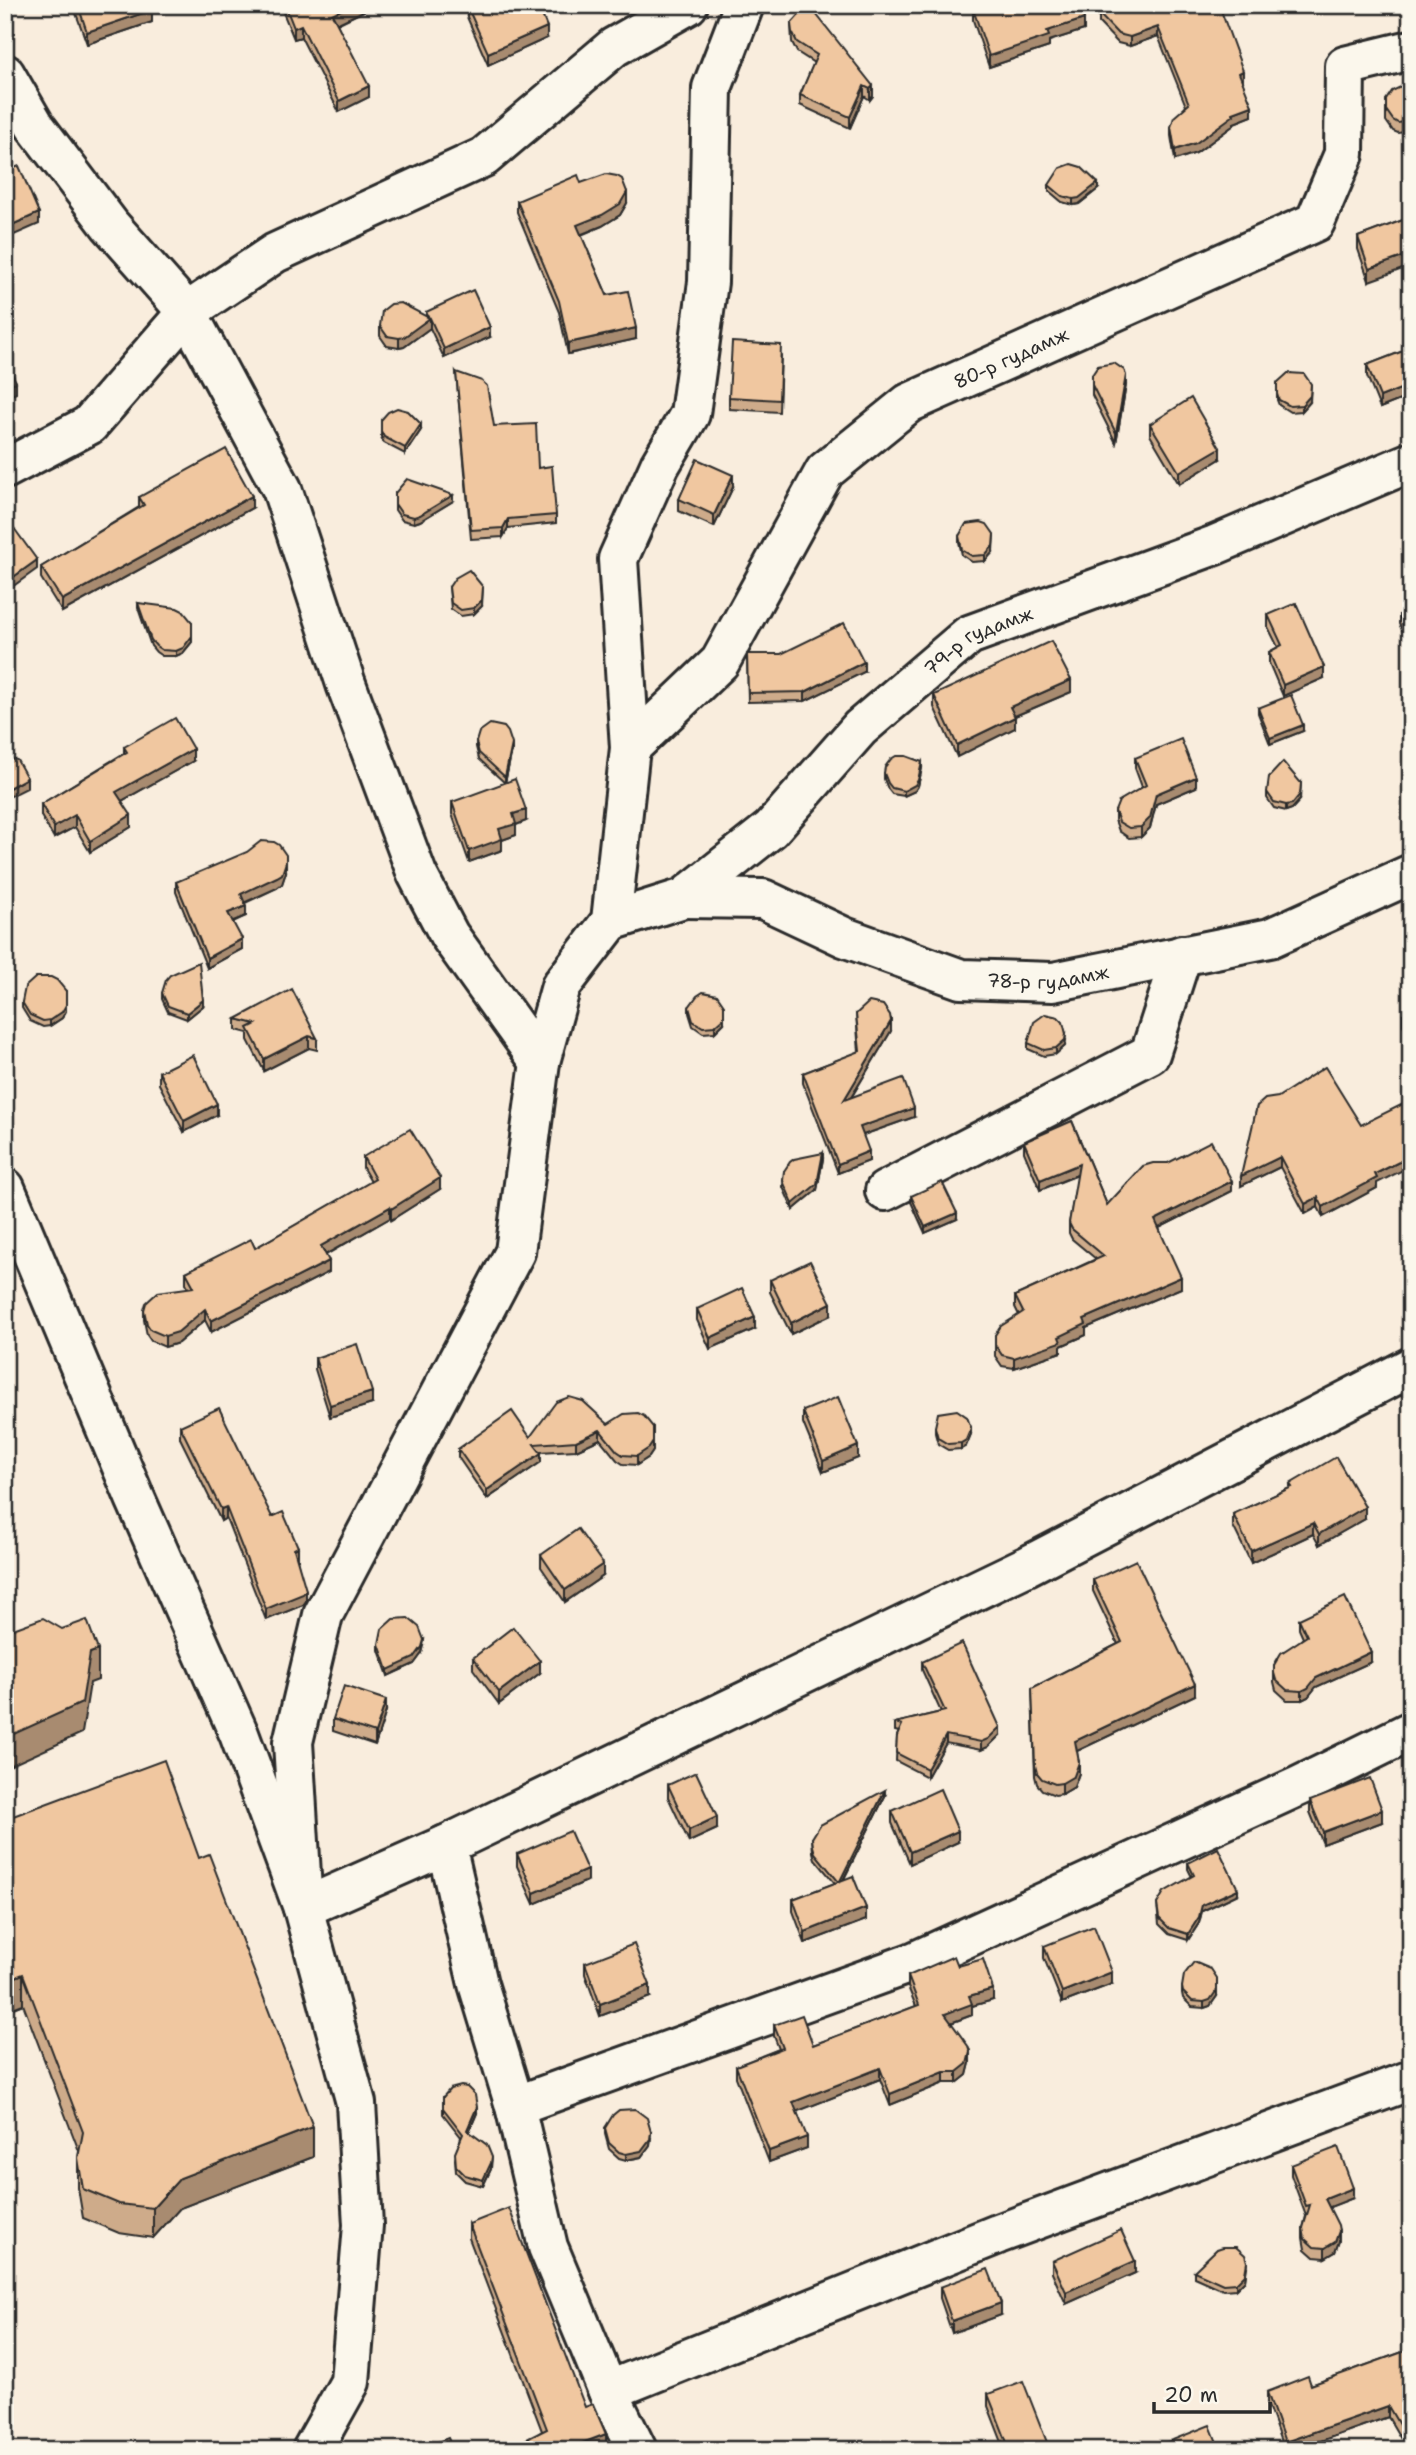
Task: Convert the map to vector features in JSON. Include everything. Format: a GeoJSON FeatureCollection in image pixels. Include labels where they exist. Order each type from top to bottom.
{"type":"FeatureCollection","features":[{"type":"Feature","properties":{"kind":"street"},"geometry":{"type":"LineString","coordinates":[[5,469],[89,425],[187,312],[275,253],[484,156],[614,47],[688,5]]}},
{"type":"Feature","properties":{"kind":"street"},"geometry":{"type":"LineString","coordinates":[[303,1908],[293,1742],[323,1615],[515,1252],[540,1062],[561,986],[611,921],[630,748],[618,559],[660,465],[690,414],[708,282],[712,88],[744,5]]}},
{"type":"Feature","properties":{"kind":"street","name":"80-р гудамж"},"geometry":{"type":"LineString","coordinates":[[630,748],[720,662],[825,471],[909,403],[1315,222],[1344,153],[1346,66],[1411,50]]}},
{"type":"Feature","properties":{"kind":"street"},"geometry":{"type":"LineString","coordinates":[[5,74],[35,126],[110,225],[187,312],[282,489],[346,684],[417,874],[449,935],[540,1062]]}},
{"type":"Feature","properties":{"kind":"street","name":"79-р гудамж"},"geometry":{"type":"LineString","coordinates":[[611,921],[684,898],[771,829],[860,728],[969,635],[1215,545],[1411,462]]}},
{"type":"Feature","properties":{"kind":"street","name":"78-р гудамж"},"geometry":{"type":"LineString","coordinates":[[684,898],[763,899],[844,937],[961,979],[1053,982],[1270,937],[1411,874]]}},
{"type":"Feature","properties":{"kind":"street"},"geometry":{"type":"LineString","coordinates":[[885,1191],[1150,1054],[1182,956]]}},
{"type":"Feature","properties":{"kind":"street"},"geometry":{"type":"LineString","coordinates":[[5,1188],[130,1486],[239,1734],[303,1908],[356,2103],[363,2225],[350,2382],[312,2450]]}},
{"type":"Feature","properties":{"kind":"street"},"geometry":{"type":"LineString","coordinates":[[303,1908],[446,1845],[1027,1566],[1411,1367]]}},
{"type":"Feature","properties":{"kind":"street"},"geometry":{"type":"LineString","coordinates":[[515,2106],[911,1963],[1411,1731]]}},
{"type":"Feature","properties":{"kind":"street"},"geometry":{"type":"LineString","coordinates":[[446,1845],[478,1984],[515,2106],[548,2247],[608,2391],[637,2450]]}},
{"type":"Feature","properties":{"kind":"street"},"geometry":{"type":"LineString","coordinates":[[608,2391],[998,2234],[1411,2080]]}},
{"type":"Feature","properties":{"kind":"building"},"geometry":{"type":"Polygon","coordinates":[[[78,5],[150,5],[152,10],[87,32],[78,5]]]}},
{"type":"Feature","properties":{"kind":"building"},"geometry":{"type":"Polygon","coordinates":[[[285,5],[351,5],[332,14],[369,86],[339,101],[301,25],[294,28],[285,5]]]}},
{"type":"Feature","properties":{"kind":"building"},"geometry":{"type":"Polygon","coordinates":[[[468,5],[538,5],[547,27],[488,53],[468,5]]]}},
{"type":"Feature","properties":{"kind":"building"},"geometry":{"type":"Polygon","coordinates":[[[985,5],[1080,5],[1084,19],[1047,31],[1049,36],[989,56],[973,9],[985,5]]]}},
{"type":"Feature","properties":{"kind":"building"},"geometry":{"type":"Polygon","coordinates":[[[1116,5],[1219,5],[1243,71],[1239,73],[1252,106],[1233,113],[1234,115],[1196,143],[1175,150],[1171,127],[1174,117],[1189,104],[1158,27],[1130,37],[1118,34],[1099,14],[1116,5]]]}},
{"type":"Feature","properties":{"kind":"building"},"geometry":{"type":"Polygon","coordinates":[[[808,11],[816,14],[873,86],[870,89],[864,86],[850,117],[800,95],[817,55],[797,42],[791,24],[800,14],[808,11]]]}},
{"type":"Feature","properties":{"kind":"building"},"geometry":{"type":"Polygon","coordinates":[[[1411,82],[1411,121],[1398,123],[1386,110],[1386,100],[1392,91],[1411,82]]]}},
{"type":"Feature","properties":{"kind":"building"},"geometry":{"type":"Polygon","coordinates":[[[1071,164],[1081,167],[1098,183],[1079,198],[1073,199],[1062,196],[1049,185],[1060,168],[1071,164]]]}},
{"type":"Feature","properties":{"kind":"building"},"geometry":{"type":"Polygon","coordinates":[[[19,166],[39,213],[5,228],[5,172],[19,166]]]}},
{"type":"Feature","properties":{"kind":"building"},"geometry":{"type":"Polygon","coordinates":[[[606,174],[622,179],[627,192],[620,204],[577,225],[607,295],[628,291],[636,328],[568,343],[559,301],[517,201],[578,175],[581,183],[606,174]]]}},
{"type":"Feature","properties":{"kind":"building"},"geometry":{"type":"Polygon","coordinates":[[[1403,220],[1411,240],[1411,254],[1369,269],[1358,237],[1403,220]]]}},
{"type":"Feature","properties":{"kind":"building"},"geometry":{"type":"Polygon","coordinates":[[[473,290],[490,327],[444,349],[430,318],[399,338],[387,336],[380,326],[382,311],[391,304],[401,303],[429,318],[426,312],[473,290]]]}},
{"type":"Feature","properties":{"kind":"building"},"geometry":{"type":"Polygon","coordinates":[[[732,342],[781,345],[779,400],[729,397],[732,342]]]}},
{"type":"Feature","properties":{"kind":"building"},"geometry":{"type":"Polygon","coordinates":[[[1411,348],[1411,401],[1405,387],[1380,397],[1367,365],[1411,348]]]}},
{"type":"Feature","properties":{"kind":"building"},"geometry":{"type":"Polygon","coordinates":[[[5,357],[16,382],[5,386],[5,357]]]}},
{"type":"Feature","properties":{"kind":"building"},"geometry":{"type":"Polygon","coordinates":[[[1114,363],[1124,370],[1126,375],[1116,433],[1092,385],[1092,375],[1098,366],[1114,363]]]}},
{"type":"Feature","properties":{"kind":"building"},"geometry":{"type":"Polygon","coordinates":[[[456,372],[482,381],[487,386],[494,426],[536,424],[538,468],[552,466],[556,515],[508,519],[503,528],[471,530],[456,372]]]}},
{"type":"Feature","properties":{"kind":"building"},"geometry":{"type":"Polygon","coordinates":[[[1288,373],[1304,374],[1311,384],[1310,396],[1302,405],[1290,406],[1279,400],[1277,383],[1288,373]]]}},
{"type":"Feature","properties":{"kind":"building"},"geometry":{"type":"Polygon","coordinates":[[[1191,398],[1220,448],[1179,472],[1150,424],[1191,398]]]}},
{"type":"Feature","properties":{"kind":"building"},"geometry":{"type":"Polygon","coordinates":[[[397,408],[408,411],[421,424],[405,448],[384,437],[381,431],[381,420],[388,412],[397,408]]]}},
{"type":"Feature","properties":{"kind":"building"},"geometry":{"type":"Polygon","coordinates":[[[226,449],[252,496],[62,600],[41,567],[144,505],[139,497],[226,449]]]}},
{"type":"Feature","properties":{"kind":"building"},"geometry":{"type":"Polygon","coordinates":[[[697,459],[733,475],[714,515],[679,499],[697,459]]]}},
{"type":"Feature","properties":{"kind":"building"},"geometry":{"type":"Polygon","coordinates":[[[407,479],[453,495],[420,515],[414,517],[402,514],[395,504],[395,493],[407,479]]]}},
{"type":"Feature","properties":{"kind":"building"},"geometry":{"type":"Polygon","coordinates":[[[11,524],[37,560],[5,583],[5,529],[11,524]]]}},
{"type":"Feature","properties":{"kind":"building"},"geometry":{"type":"Polygon","coordinates":[[[966,524],[987,524],[994,534],[993,546],[985,555],[972,556],[962,550],[959,536],[966,524]]]}},
{"type":"Feature","properties":{"kind":"building"},"geometry":{"type":"Polygon","coordinates":[[[469,570],[483,587],[482,600],[474,608],[461,610],[451,603],[449,587],[455,578],[469,570]]]}},
{"type":"Feature","properties":{"kind":"building"},"geometry":{"type":"Polygon","coordinates":[[[138,603],[183,611],[192,622],[192,636],[183,648],[176,651],[162,650],[156,646],[151,640],[138,603]]]}},
{"type":"Feature","properties":{"kind":"building"},"geometry":{"type":"Polygon","coordinates":[[[1296,603],[1324,667],[1283,685],[1269,652],[1282,645],[1268,615],[1296,603]]]}},
{"type":"Feature","properties":{"kind":"building"},"geometry":{"type":"Polygon","coordinates":[[[1411,609],[1411,638],[1399,615],[1411,609]]]}},
{"type":"Feature","properties":{"kind":"building"},"geometry":{"type":"Polygon","coordinates":[[[844,623],[864,662],[805,692],[748,693],[747,654],[781,654],[844,623]]]}},
{"type":"Feature","properties":{"kind":"building"},"geometry":{"type":"Polygon","coordinates":[[[1051,641],[1071,680],[1010,707],[1015,717],[957,745],[934,695],[1051,641]]]}},
{"type":"Feature","properties":{"kind":"building"},"geometry":{"type":"Polygon","coordinates":[[[1291,695],[1303,725],[1270,738],[1258,708],[1291,695]]]}},
{"type":"Feature","properties":{"kind":"building"},"geometry":{"type":"Polygon","coordinates":[[[175,718],[193,749],[116,792],[131,815],[90,841],[75,815],[54,827],[41,804],[127,752],[124,747],[175,718]]]}},
{"type":"Feature","properties":{"kind":"building"},"geometry":{"type":"Polygon","coordinates":[[[490,724],[504,727],[512,744],[505,777],[479,753],[476,742],[479,732],[490,724]]]}},
{"type":"Feature","properties":{"kind":"building"},"geometry":{"type":"Polygon","coordinates":[[[1181,739],[1196,777],[1156,794],[1150,818],[1141,827],[1129,828],[1119,822],[1115,811],[1119,801],[1146,785],[1135,758],[1181,739]]]}},
{"type":"Feature","properties":{"kind":"building"},"geometry":{"type":"Polygon","coordinates":[[[896,756],[906,756],[922,762],[915,785],[904,791],[892,788],[884,773],[885,767],[896,756]]]}},
{"type":"Feature","properties":{"kind":"building"},"geometry":{"type":"Polygon","coordinates":[[[5,757],[17,760],[27,778],[5,790],[5,757]]]}},
{"type":"Feature","properties":{"kind":"building"},"geometry":{"type":"Polygon","coordinates":[[[1283,762],[1301,783],[1300,794],[1292,804],[1286,805],[1274,802],[1267,792],[1269,777],[1283,762]]]}},
{"type":"Feature","properties":{"kind":"building"},"geometry":{"type":"Polygon","coordinates":[[[515,779],[526,810],[513,814],[516,824],[499,829],[502,839],[469,851],[452,802],[515,779]]]}},
{"type":"Feature","properties":{"kind":"building"},"geometry":{"type":"Polygon","coordinates":[[[261,841],[274,842],[286,855],[282,874],[241,894],[246,906],[228,913],[242,939],[207,958],[176,882],[247,852],[261,841]]]}},
{"type":"Feature","properties":{"kind":"building"},"geometry":{"type":"Polygon","coordinates":[[[199,962],[203,1000],[187,1013],[168,1006],[162,993],[166,980],[170,975],[199,962]]]}},
{"type":"Feature","properties":{"kind":"building"},"geometry":{"type":"Polygon","coordinates":[[[36,977],[51,977],[66,991],[66,1005],[62,1012],[50,1020],[43,1021],[30,1015],[22,1002],[25,987],[36,977]]]}},
{"type":"Feature","properties":{"kind":"building"},"geometry":{"type":"Polygon","coordinates":[[[292,989],[317,1038],[309,1036],[264,1059],[248,1028],[256,1024],[236,1019],[292,989]]]}},
{"type":"Feature","properties":{"kind":"building"},"geometry":{"type":"Polygon","coordinates":[[[703,992],[717,995],[724,1005],[724,1018],[715,1026],[703,1027],[693,1021],[689,1007],[703,992]]]}},
{"type":"Feature","properties":{"kind":"building"},"geometry":{"type":"Polygon","coordinates":[[[869,1002],[883,1005],[891,1021],[844,1100],[903,1078],[914,1108],[860,1127],[869,1151],[838,1164],[803,1073],[860,1051],[856,1014],[869,1002]]]}},
{"type":"Feature","properties":{"kind":"building"},"geometry":{"type":"Polygon","coordinates":[[[1411,1010],[1411,1028],[1403,1014],[1411,1010]]]}},
{"type":"Feature","properties":{"kind":"building"},"geometry":{"type":"Polygon","coordinates":[[[1045,1014],[1058,1017],[1063,1022],[1066,1034],[1065,1040],[1056,1048],[1044,1050],[1028,1043],[1034,1022],[1045,1014]]]}},
{"type":"Feature","properties":{"kind":"building"},"geometry":{"type":"Polygon","coordinates":[[[193,1055],[217,1104],[184,1121],[159,1072],[193,1055]]]}},
{"type":"Feature","properties":{"kind":"building"},"geometry":{"type":"Polygon","coordinates":[[[1325,1067],[1361,1125],[1411,1100],[1411,1156],[1375,1174],[1377,1178],[1323,1207],[1318,1197],[1305,1204],[1280,1157],[1241,1176],[1257,1106],[1265,1099],[1278,1097],[1325,1067]]]}},
{"type":"Feature","properties":{"kind":"building"},"geometry":{"type":"Polygon","coordinates":[[[1072,1121],[1107,1205],[1143,1166],[1168,1163],[1211,1141],[1232,1181],[1155,1220],[1181,1277],[1084,1319],[1086,1324],[1059,1337],[1061,1342],[1014,1358],[1002,1355],[995,1345],[995,1335],[1001,1326],[1023,1312],[1015,1296],[1104,1256],[1072,1229],[1069,1223],[1079,1164],[1040,1180],[1024,1142],[1072,1121]]]}},
{"type":"Feature","properties":{"kind":"building"},"geometry":{"type":"Polygon","coordinates":[[[410,1129],[440,1178],[391,1209],[390,1207],[321,1246],[329,1261],[211,1321],[205,1309],[178,1332],[165,1336],[151,1330],[144,1310],[146,1303],[158,1292],[194,1287],[186,1272],[251,1239],[255,1248],[375,1179],[363,1157],[410,1129]]]}},
{"type":"Feature","properties":{"kind":"building"},"geometry":{"type":"Polygon","coordinates":[[[823,1153],[817,1184],[793,1204],[783,1181],[784,1171],[794,1159],[823,1153]]]}},
{"type":"Feature","properties":{"kind":"building"},"geometry":{"type":"Polygon","coordinates":[[[942,1182],[957,1213],[925,1227],[911,1196],[942,1182]]]}},
{"type":"Feature","properties":{"kind":"building"},"geometry":{"type":"Polygon","coordinates":[[[810,1261],[831,1303],[791,1323],[770,1280],[810,1261]]]}},
{"type":"Feature","properties":{"kind":"building"},"geometry":{"type":"Polygon","coordinates":[[[742,1288],[755,1317],[710,1338],[697,1309],[742,1288]]]}},
{"type":"Feature","properties":{"kind":"building"},"geometry":{"type":"Polygon","coordinates":[[[357,1344],[372,1392],[330,1405],[315,1358],[357,1344]]]}},
{"type":"Feature","properties":{"kind":"building"},"geometry":{"type":"Polygon","coordinates":[[[569,1397],[583,1401],[608,1424],[624,1414],[638,1413],[644,1416],[653,1427],[653,1442],[637,1456],[623,1455],[617,1451],[600,1430],[576,1441],[534,1444],[541,1453],[487,1490],[458,1449],[512,1411],[530,1437],[556,1402],[569,1397]]]}},
{"type":"Feature","properties":{"kind":"building"},"geometry":{"type":"Polygon","coordinates":[[[838,1397],[858,1446],[823,1461],[803,1411],[838,1397]]]}},
{"type":"Feature","properties":{"kind":"building"},"geometry":{"type":"Polygon","coordinates":[[[219,1408],[272,1517],[283,1512],[298,1547],[294,1549],[306,1590],[303,1594],[266,1609],[226,1507],[221,1509],[180,1426],[219,1408]]]}},
{"type":"Feature","properties":{"kind":"building"},"geometry":{"type":"Polygon","coordinates":[[[957,1410],[967,1417],[971,1428],[966,1440],[948,1444],[938,1438],[935,1427],[938,1413],[957,1410]]]}},
{"type":"Feature","properties":{"kind":"building"},"geometry":{"type":"Polygon","coordinates":[[[1336,1457],[1365,1507],[1319,1534],[1313,1523],[1251,1551],[1233,1514],[1292,1487],[1290,1484],[1336,1457]]]}},
{"type":"Feature","properties":{"kind":"building"},"geometry":{"type":"Polygon","coordinates":[[[578,1529],[603,1564],[565,1590],[541,1555],[578,1529]]]}},
{"type":"Feature","properties":{"kind":"building"},"geometry":{"type":"Polygon","coordinates":[[[1136,1560],[1195,1684],[1075,1741],[1079,1762],[1074,1776],[1055,1784],[1042,1779],[1035,1765],[1032,1688],[1122,1642],[1093,1580],[1136,1560]]]}},
{"type":"Feature","properties":{"kind":"building"},"geometry":{"type":"Polygon","coordinates":[[[1345,1597],[1371,1652],[1316,1678],[1302,1691],[1287,1690],[1276,1680],[1274,1665],[1281,1653],[1307,1636],[1299,1619],[1345,1597]]]}},
{"type":"Feature","properties":{"kind":"building"},"geometry":{"type":"Polygon","coordinates":[[[43,1618],[62,1629],[87,1620],[98,1650],[90,1653],[82,1703],[5,1738],[5,1632],[43,1618]]]}},
{"type":"Feature","properties":{"kind":"building"},"geometry":{"type":"Polygon","coordinates":[[[408,1618],[419,1627],[424,1640],[422,1647],[414,1658],[388,1670],[379,1644],[382,1629],[393,1619],[408,1618]]]}},
{"type":"Feature","properties":{"kind":"building"},"geometry":{"type":"Polygon","coordinates":[[[513,1627],[540,1661],[499,1692],[473,1658],[513,1627]]]}},
{"type":"Feature","properties":{"kind":"building"},"geometry":{"type":"Polygon","coordinates":[[[962,1643],[1000,1727],[981,1742],[946,1735],[927,1769],[896,1753],[897,1736],[902,1725],[895,1723],[945,1711],[922,1662],[962,1643]]]}},
{"type":"Feature","properties":{"kind":"building"},"geometry":{"type":"Polygon","coordinates":[[[344,1686],[386,1700],[375,1733],[333,1719],[344,1686]]]}},
{"type":"Feature","properties":{"kind":"building"},"geometry":{"type":"Polygon","coordinates":[[[164,1760],[199,1858],[209,1854],[313,2127],[180,2178],[153,2208],[119,2204],[83,2189],[78,2158],[83,2132],[23,1974],[5,1981],[5,1819],[164,1760]]]}},
{"type":"Feature","properties":{"kind":"building"},"geometry":{"type":"Polygon","coordinates":[[[696,1772],[717,1817],[689,1830],[668,1785],[696,1772]]]}},
{"type":"Feature","properties":{"kind":"building"},"geometry":{"type":"Polygon","coordinates":[[[1370,1778],[1382,1810],[1323,1832],[1310,1801],[1370,1778]]]}},
{"type":"Feature","properties":{"kind":"building"},"geometry":{"type":"Polygon","coordinates":[[[940,1789],[958,1831],[910,1852],[892,1811],[940,1789]]]}},
{"type":"Feature","properties":{"kind":"building"},"geometry":{"type":"Polygon","coordinates":[[[885,1790],[838,1881],[815,1853],[812,1838],[820,1825],[885,1790]]]}},
{"type":"Feature","properties":{"kind":"building"},"geometry":{"type":"Polygon","coordinates":[[[570,1831],[587,1870],[534,1893],[517,1854],[570,1831]]]}},
{"type":"Feature","properties":{"kind":"building"},"geometry":{"type":"Polygon","coordinates":[[[1218,1848],[1238,1889],[1202,1905],[1199,1917],[1188,1934],[1169,1928],[1159,1918],[1157,1904],[1164,1892],[1194,1875],[1188,1863],[1218,1848]]]}},
{"type":"Feature","properties":{"kind":"building"},"geometry":{"type":"Polygon","coordinates":[[[853,1876],[866,1908],[805,1932],[793,1899],[853,1876]]]}},
{"type":"Feature","properties":{"kind":"building"},"geometry":{"type":"Polygon","coordinates":[[[1094,1926],[1112,1972],[1062,1992],[1044,1946],[1094,1926]]]}},
{"type":"Feature","properties":{"kind":"building"},"geometry":{"type":"Polygon","coordinates":[[[634,1944],[650,1985],[600,2004],[585,1963],[634,1944]]]}},
{"type":"Feature","properties":{"kind":"building"},"geometry":{"type":"Polygon","coordinates":[[[954,1956],[958,1966],[983,1959],[993,1989],[969,1996],[972,2004],[945,2014],[968,2046],[970,2052],[967,2064],[957,2072],[944,2072],[890,2094],[880,2068],[793,2102],[807,2137],[769,2151],[736,2066],[783,2048],[774,2025],[802,2015],[813,2045],[919,2005],[908,1976],[954,1956]]]}},
{"type":"Feature","properties":{"kind":"building"},"geometry":{"type":"Polygon","coordinates":[[[1194,1962],[1211,1969],[1217,1978],[1217,1990],[1210,2000],[1204,2002],[1192,2001],[1183,1992],[1184,1975],[1194,1962]]]}},
{"type":"Feature","properties":{"kind":"building"},"geometry":{"type":"Polygon","coordinates":[[[467,2087],[475,2095],[477,2107],[467,2130],[487,2145],[492,2157],[483,2180],[465,2175],[456,2166],[455,2153],[463,2134],[443,2108],[443,2097],[450,2089],[467,2087]]]}},
{"type":"Feature","properties":{"kind":"building"},"geometry":{"type":"Polygon","coordinates":[[[635,2109],[647,2118],[650,2139],[641,2151],[626,2154],[619,2152],[609,2143],[605,2128],[619,2110],[635,2109]]]}},
{"type":"Feature","properties":{"kind":"building"},"geometry":{"type":"Polygon","coordinates":[[[1338,2147],[1353,2188],[1325,2199],[1339,2231],[1335,2242],[1325,2248],[1314,2247],[1305,2239],[1303,2228],[1310,2205],[1306,2206],[1291,2165],[1338,2147]]]}},
{"type":"Feature","properties":{"kind":"building"},"geometry":{"type":"Polygon","coordinates":[[[509,2208],[585,2407],[593,2404],[606,2434],[564,2450],[515,2450],[517,2444],[547,2429],[469,2224],[509,2208]]]}},
{"type":"Feature","properties":{"kind":"building"},"geometry":{"type":"Polygon","coordinates":[[[1121,2230],[1135,2261],[1066,2292],[1052,2261],[1121,2230]]]}},
{"type":"Feature","properties":{"kind":"building"},"geometry":{"type":"Polygon","coordinates":[[[1236,2247],[1245,2255],[1245,2274],[1236,2283],[1223,2284],[1194,2271],[1217,2249],[1236,2247]]]}},
{"type":"Feature","properties":{"kind":"building"},"geometry":{"type":"Polygon","coordinates":[[[988,2269],[1001,2303],[952,2321],[940,2287],[988,2269]]]}},
{"type":"Feature","properties":{"kind":"building"},"geometry":{"type":"Polygon","coordinates":[[[5,2306],[10,2317],[5,2319],[5,2306]]]}},
{"type":"Feature","properties":{"kind":"building"},"geometry":{"type":"Polygon","coordinates":[[[1411,2349],[1411,2439],[1405,2435],[1388,2406],[1285,2442],[1267,2392],[1308,2376],[1311,2385],[1411,2349]]]}},
{"type":"Feature","properties":{"kind":"building"},"geometry":{"type":"Polygon","coordinates":[[[1023,2381],[1050,2450],[1010,2450],[988,2394],[1023,2381]]]}},
{"type":"Feature","properties":{"kind":"building"},"geometry":{"type":"Polygon","coordinates":[[[1210,2425],[1220,2450],[1162,2450],[1160,2445],[1210,2425]]]}},
{"type":"Feature","properties":{"kind":"building"},"geometry":{"type":"Polygon","coordinates":[[[448,2438],[453,2450],[416,2450],[448,2438]]]}}]}
